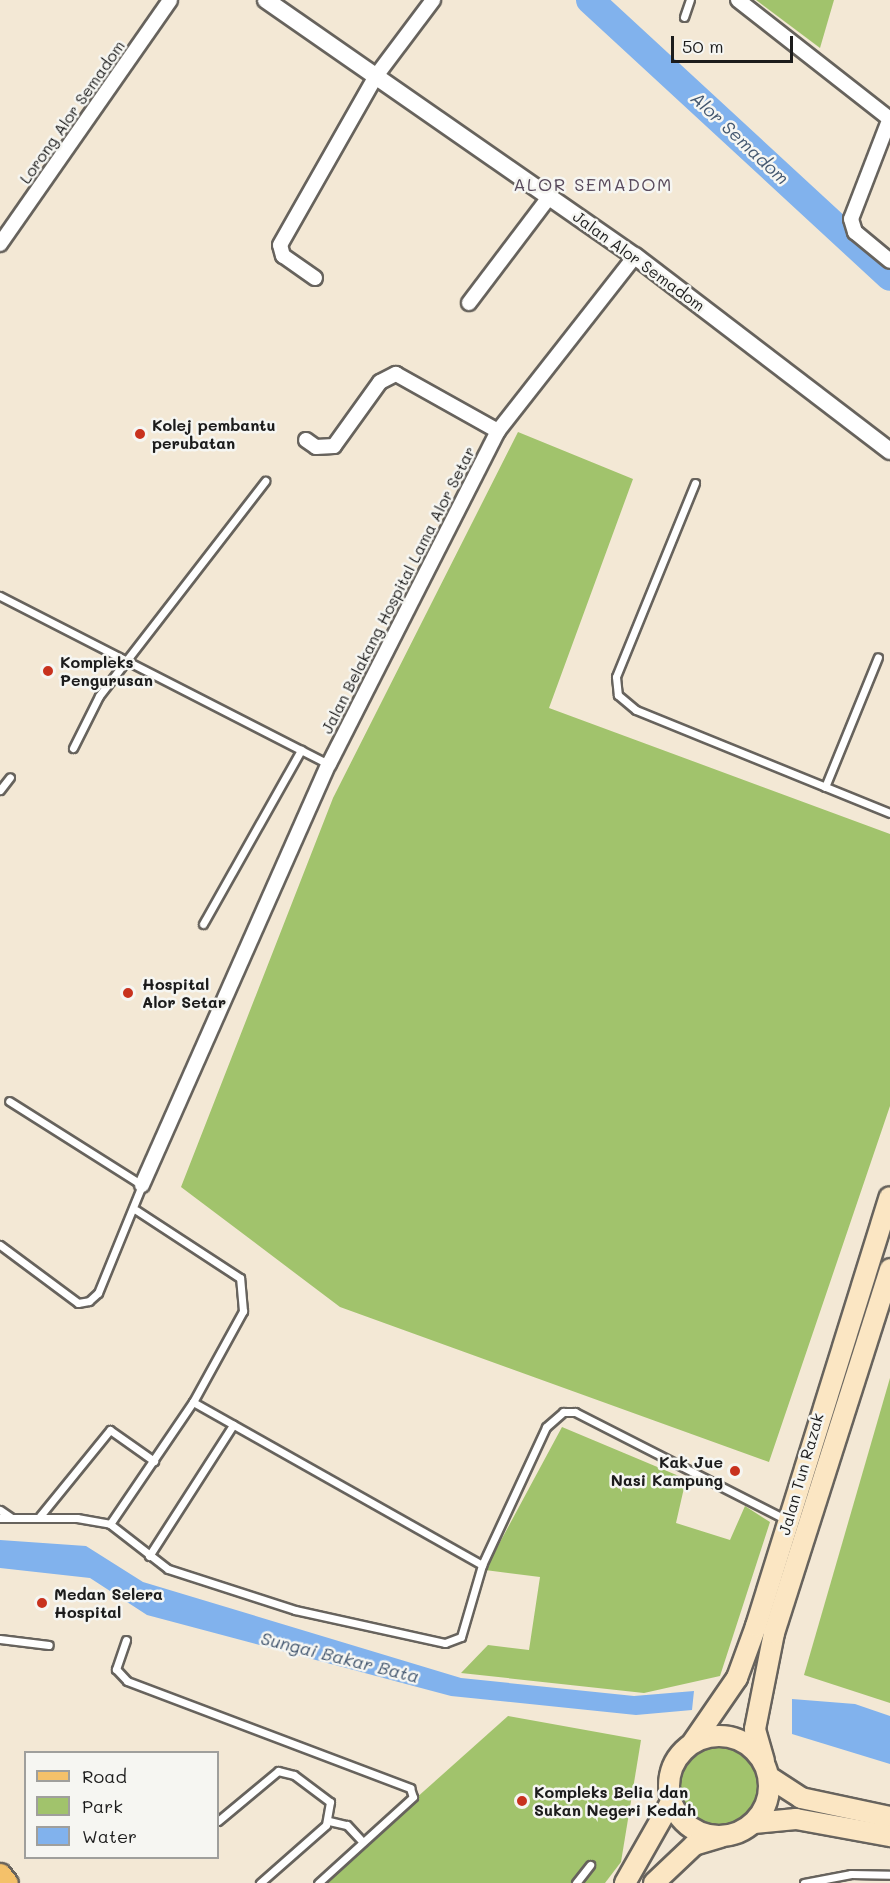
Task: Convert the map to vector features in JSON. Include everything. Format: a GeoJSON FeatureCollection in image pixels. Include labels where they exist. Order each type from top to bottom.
{"type":"FeatureCollection","features":[{"type":"Feature","properties":{"kind":"main road","name":"Jalan Tun Razak"},"geometry":{"type":"LineString","coordinates":[[693,1742],[737,1678],[890,1197]]}},
{"type":"Feature","properties":{"kind":"main road","name":"Jalan Tun Razak"},"geometry":{"type":"LineString","coordinates":[[766,1769],[755,1729],[774,1633],[890,1269]]}},
{"type":"Feature","properties":{"kind":"main road"},"geometry":{"type":"LineString","coordinates":[[625,1883],[671,1802],[671,1769],[693,1742],[723,1735],[740,1739],[766,1769],[801,1798],[890,1817]]}},
{"type":"Feature","properties":{"kind":"main road"},"geometry":{"type":"LineString","coordinates":[[754,1823],[769,1794],[766,1769]]}},
{"type":"Feature","properties":{"kind":"main road"},"geometry":{"type":"LineString","coordinates":[[671,1802],[691,1829],[724,1836]]}},
{"type":"Feature","properties":{"kind":"main road"},"geometry":{"type":"LineString","coordinates":[[654,1883],[694,1845],[724,1836],[754,1823],[796,1819],[890,1836]]}},
{"type":"Feature","properties":{"kind":"main road"},"geometry":{"type":"LineString","coordinates":[[0,1874],[8,1883]]}},
{"type":"Feature","properties":{"kind":"street","name":"Lorong Alor Semadom"},"geometry":{"type":"LineString","coordinates":[[0,244],[170,0]]}},
{"type":"Feature","properties":{"kind":"street","name":"Jalan Alor Semadom"},"geometry":{"type":"LineString","coordinates":[[266,0],[635,256],[890,451]]}},
{"type":"Feature","properties":{"kind":"street","name":"Jalan Alor Semadom"},"geometry":{"type":"LineString","coordinates":[[276,0],[292,17]]}},
{"type":"Feature","properties":{"kind":"street"},"geometry":{"type":"LineString","coordinates":[[315,278],[283,256],[280,245],[376,76],[433,0]]}},
{"type":"Feature","properties":{"kind":"street"},"geometry":{"type":"LineString","coordinates":[[738,0],[890,118],[851,219],[855,232],[890,261]]}},
{"type":"Feature","properties":{"kind":"street"},"geometry":{"type":"LineString","coordinates":[[469,303],[550,196]]}},
{"type":"Feature","properties":{"kind":"street","name":"Jalan Belakang Hospital Lama Alor Setar"},"geometry":{"type":"LineString","coordinates":[[142,1185],[329,764],[498,431],[635,256]]}},
{"type":"Feature","properties":{"kind":"street"},"geometry":{"type":"LineString","coordinates":[[306,440],[316,447],[333,446],[380,381],[396,374],[498,431]]}},
{"type":"Feature","properties":{"kind":"lane"},"geometry":{"type":"LineString","coordinates":[[684,17],[690,0]]}},
{"type":"Feature","properties":{"kind":"lane"},"geometry":{"type":"LineString","coordinates":[[73,748],[99,696],[127,663],[265,481]]}},
{"type":"Feature","properties":{"kind":"lane"},"geometry":{"type":"LineString","coordinates":[[695,483],[616,677],[618,695],[636,710],[890,813]]}},
{"type":"Feature","properties":{"kind":"lane"},"geometry":{"type":"LineString","coordinates":[[0,596],[127,663],[329,764]]}},
{"type":"Feature","properties":{"kind":"lane"},"geometry":{"type":"LineString","coordinates":[[825,786],[878,657]]}},
{"type":"Feature","properties":{"kind":"lane"},"geometry":{"type":"LineString","coordinates":[[203,924],[301,750]]}},
{"type":"Feature","properties":{"kind":"lane"},"geometry":{"type":"LineString","coordinates":[[0,790],[10,777]]}},
{"type":"Feature","properties":{"kind":"lane"},"geometry":{"type":"LineString","coordinates":[[0,1245],[78,1303],[89,1301],[98,1293],[136,1210],[142,1185],[9,1101]]}},
{"type":"Feature","properties":{"kind":"lane"},"geometry":{"type":"LineString","coordinates":[[110,1524],[193,1402],[240,1323],[244,1286],[136,1210]]}},
{"type":"Feature","properties":{"kind":"lane"},"geometry":{"type":"LineString","coordinates":[[193,1402],[482,1565]]}},
{"type":"Feature","properties":{"kind":"lane"},"geometry":{"type":"LineString","coordinates":[[0,1518],[40,1516],[110,1524],[168,1569],[295,1610],[445,1643],[462,1637],[482,1565],[546,1427],[563,1412],[575,1412],[788,1521]]}},
{"type":"Feature","properties":{"kind":"lane"},"geometry":{"type":"LineString","coordinates":[[149,1556],[232,1425]]}},
{"type":"Feature","properties":{"kind":"lane"},"geometry":{"type":"LineString","coordinates":[[40,1516],[110,1430],[154,1461]]}},
{"type":"Feature","properties":{"kind":"lane"},"geometry":{"type":"LineString","coordinates":[[0,1510],[12,1518]]}},
{"type":"Feature","properties":{"kind":"lane"},"geometry":{"type":"LineString","coordinates":[[0,1639],[49,1645]]}},
{"type":"Feature","properties":{"kind":"lane"},"geometry":{"type":"LineString","coordinates":[[126,1640],[116,1669],[127,1681],[410,1788],[413,1797],[318,1883]]}},
{"type":"Feature","properties":{"kind":"lane"},"geometry":{"type":"LineString","coordinates":[[219,1820],[268,1776],[284,1771],[330,1802],[329,1821],[260,1883]]}},
{"type":"Feature","properties":{"kind":"lane"},"geometry":{"type":"LineString","coordinates":[[329,1821],[347,1825],[363,1842]]}},
{"type":"Feature","properties":{"kind":"lane"},"geometry":{"type":"LineString","coordinates":[[576,1883],[590,1865]]}},
{"type":"Feature","properties":{"kind":"lane"},"geometry":{"type":"LineString","coordinates":[[804,1883],[851,1874],[890,1875]]}},
{"type":"Feature","properties":{"kind":"green space"},"geometry":{"type":"Polygon","coordinates":[[[756,0],[834,0],[820,48],[756,0]]]}},
{"type":"Feature","properties":{"kind":"green space"},"geometry":{"type":"Polygon","coordinates":[[[518,432],[633,479],[549,708],[890,834],[890,1106],[769,1462],[340,1307],[181,1187],[333,798],[518,432]]]}},
{"type":"Feature","properties":{"kind":"green space"},"geometry":{"type":"Polygon","coordinates":[[[890,1378],[890,1703],[804,1675],[890,1378]]]}},
{"type":"Feature","properties":{"kind":"green space"},"geometry":{"type":"Polygon","coordinates":[[[562,1427],[686,1479],[676,1523],[730,1540],[745,1506],[770,1522],[720,1676],[644,1693],[461,1673],[488,1645],[529,1650],[540,1577],[485,1570],[562,1427]]]}},
{"type":"Feature","properties":{"kind":"green space","name":"Kompleks Belia dan Sukan Negeri Kedah"},"geometry":{"type":"Polygon","coordinates":[[[508,1716],[641,1740],[621,1862],[605,1883],[321,1883],[508,1716]]]}},
{"type":"Feature","properties":{"kind":"green space"},"geometry":{"type":"Polygon","coordinates":[[[719,1743],[736,1746],[750,1755],[759,1769],[762,1786],[759,1803],[750,1817],[736,1826],[719,1829],[702,1826],[688,1817],[679,1803],[676,1786],[679,1769],[688,1755],[702,1746],[719,1743]]]}},
{"type":"Feature","properties":{"kind":"water","name":"Sungai Bakar Bata"},"geometry":{"type":"Polygon","coordinates":[[[0,1540],[86,1546],[143,1582],[461,1678],[634,1696],[694,1691],[692,1710],[636,1715],[451,1696],[147,1615],[90,1578],[0,1568],[0,1540]]]}},
{"type":"Feature","properties":{"kind":"water"},"geometry":{"type":"Polygon","coordinates":[[[792,1699],[855,1704],[890,1716],[890,1764],[792,1734],[792,1699]]]}},
{"type":"Feature","properties":{"kind":"waterway","name":"Alor Semadom"},"geometry":{"type":"LineString","coordinates":[[590,0],[890,277]]}},
{"type":"Feature","properties":{"kind":"place","name":"Kolej pembantu perubatan"},"geometry":{"type":"Point","coordinates":[140,434]}},
{"type":"Feature","properties":{"kind":"place","name":"Kompleks Pengurusan"},"geometry":{"type":"Point","coordinates":[48,671]}},
{"type":"Feature","properties":{"kind":"place","name":"Hospital Alor Setar"},"geometry":{"type":"Point","coordinates":[128,993]}},
{"type":"Feature","properties":{"kind":"place","name":"Kak Jue Nasi Kampung"},"geometry":{"type":"Point","coordinates":[735,1471]}},
{"type":"Feature","properties":{"kind":"place","name":"Medan Selera Hospital"},"geometry":{"type":"Point","coordinates":[42,1603]}},
{"type":"Feature","properties":{"kind":"place","name":"Kompleks Belia dan Sukan Negeri Kedah"},"geometry":{"type":"Point","coordinates":[522,1801]}},
{"type":"Feature","properties":{"kind":"district","name":"ALOR SEMADOM"},"geometry":{"type":"Point","coordinates":[593,184]}}]}
